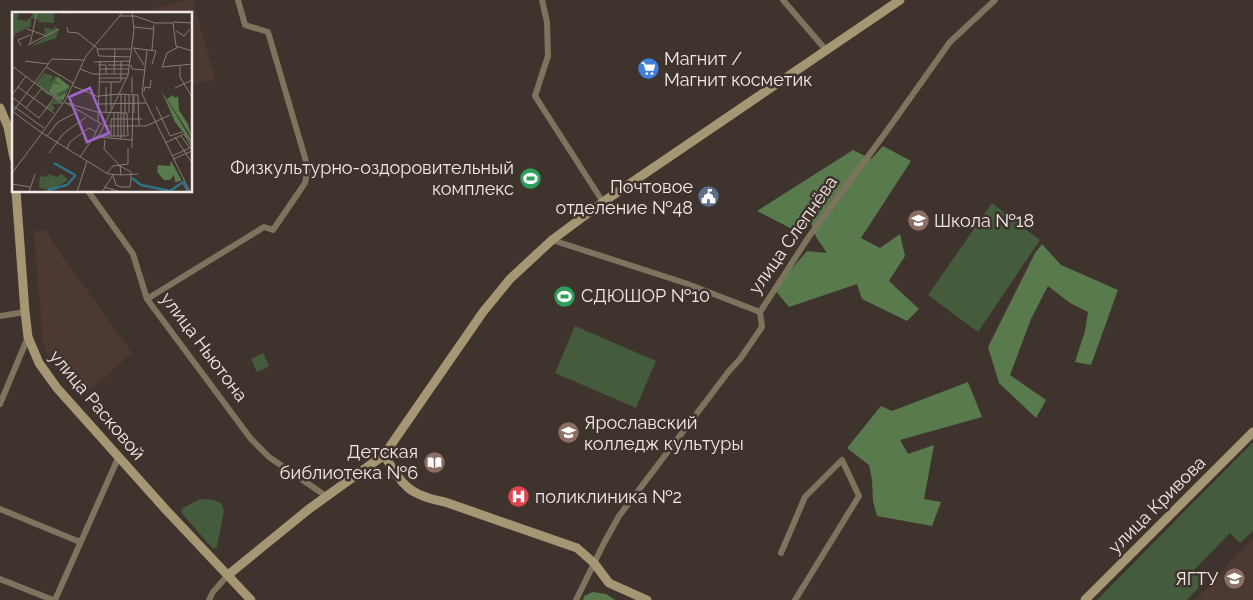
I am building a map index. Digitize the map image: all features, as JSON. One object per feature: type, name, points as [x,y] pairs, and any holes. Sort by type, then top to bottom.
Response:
[{"type":"street","points":[[147,299],[264,227],[273,230],[305,183],[308,168],[268,32],[245,25],[238,0]]},
{"type":"street","points":[[542,0],[547,22],[548,56],[535,96],[603,202]]},
{"type":"street","points":[[783,0],[826,50]]},
{"type":"street","points":[[209,600],[213,592],[228,575],[326,496],[357,476],[384,455],[484,312],[510,279],[552,240],[603,202],[900,0]]},
{"type":"street","name":"улица Слепнёва","points":[[576,600],[619,516],[740,359],[762,327],[760,312],[808,238],[950,42],[996,0]]},
{"type":"street","points":[[0,108],[8,127],[12,148]]},
{"type":"street","name":"улица Расковой","points":[[16,192],[24,312],[28,337],[39,363],[57,388],[167,511],[251,600]]},
{"type":"street","name":"улица Ньютона","points":[[89,192],[133,254],[147,299],[251,439],[269,457],[326,496]]},
{"type":"street","points":[[552,240],[685,283],[760,312]]},
{"type":"street","points":[[0,316],[24,312]]},
{"type":"street","points":[[0,404],[28,337]]},
{"type":"street","name":"улица Кривова","points":[[1085,600],[1253,432]]},
{"type":"street","points":[[384,455],[406,488],[424,498],[445,502],[577,548],[594,563],[609,583],[647,600]]},
{"type":"street","points":[[0,579],[54,600],[119,456]]},
{"type":"street","points":[[781,553],[805,497],[842,460],[859,496],[795,600]]},
{"type":"street","points":[[0,509],[80,542]]},
{"type":"shaded area","points":[[184,0],[193,0],[215,79],[192,86],[192,12],[142,12]]},
{"type":"shaded area","points":[[46,230],[132,353],[81,398],[51,362],[43,344],[34,231]]},
{"type":"shaded area","name":"ЯГТУ","points":[[1253,539],[1253,600],[1196,600],[1234,558]]},
{"type":"green space","points":[[883,146],[911,161],[861,238],[880,248],[900,234],[905,256],[889,281],[919,309],[907,321],[862,299],[857,284],[789,307],[774,289],[807,251],[827,253],[816,237],[809,218],[792,229],[757,211],[853,150],[871,159]]},
{"type":"green space","points":[[992,203],[1040,240],[978,332],[928,295]]},
{"type":"green space","points":[[1042,244],[1061,265],[1118,290],[1091,365],[1075,362],[1085,331],[1088,312],[1070,303],[1048,286],[1031,319],[1010,375],[1046,400],[1036,418],[999,383],[988,347],[1035,253]]},
{"type":"green space","points":[[575,326],[656,361],[636,408],[555,373]]},
{"type":"green space","points":[[263,353],[269,366],[257,372],[251,359]]},
{"type":"green space","points":[[968,382],[982,417],[900,440],[908,454],[934,445],[924,499],[941,502],[932,526],[877,516],[873,501],[869,465],[847,448],[881,406],[892,411]]},
{"type":"green space","points":[[1253,442],[1253,531],[1240,543],[1230,533],[1195,569],[1206,580],[1187,600],[1097,600]]},
{"type":"green space","points":[[200,499],[214,500],[221,503],[224,510],[217,547],[213,549],[181,512],[183,508]]},
{"type":"green space","points":[[593,592],[606,594],[615,600],[583,600],[584,596]]},
{"type":"place","name":"Магнит / Магнит косметик","points":[[648,69]]},
{"type":"place","name":"Физкультурно-оздоровительный комплекс","points":[[530,178]]},
{"type":"place","name":"Почтовое отделение №48","points":[[709,197]]},
{"type":"place","name":"Школа №18","points":[[918,221]]},
{"type":"place","name":"СДЮШОР №10","points":[[565,296]]},
{"type":"place","name":"Ярославский колледж культуры","points":[[568,433]]},
{"type":"place","name":"Детская библиотека №6","points":[[434,462]]},
{"type":"place","name":"поликлиника №2","points":[[519,497]]},
{"type":"place","name":"ЯГТУ","points":[[1234,579]]}]
